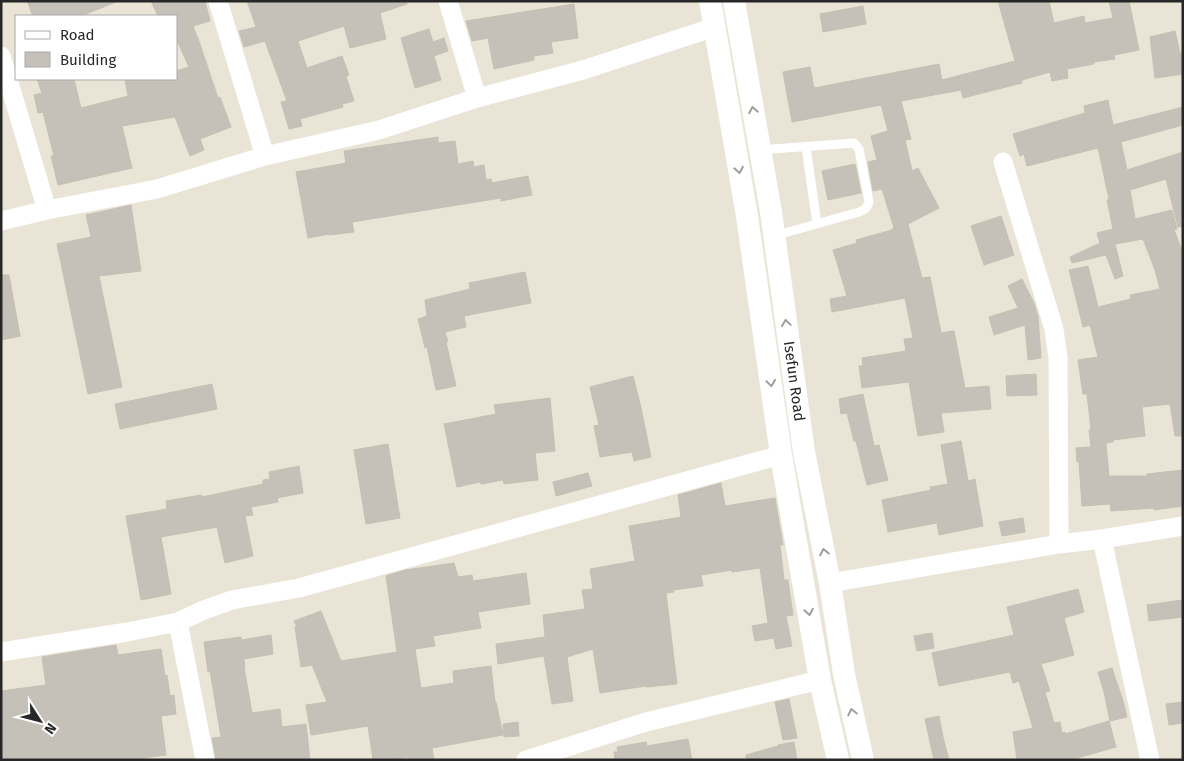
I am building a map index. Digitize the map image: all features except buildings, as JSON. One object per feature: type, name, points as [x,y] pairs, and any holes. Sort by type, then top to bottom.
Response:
[{"type":"street","points":[[218,1],[265,156]]},
{"type":"street","points":[[448,1],[477,98]]},
{"type":"street","name":"Isefun Road","points":[[710,1],[747,216],[781,455],[820,680],[838,760]]},
{"type":"street","name":"Isefun Road","points":[[734,1],[774,236],[804,452],[830,583],[844,674],[863,760]]},
{"type":"street","points":[[1,221],[47,210],[157,189],[265,156],[379,130],[477,98],[583,70],[715,27]]},
{"type":"street","points":[[1,56],[5,83],[47,210]]},
{"type":"street","points":[[1002,162],[1054,329],[1058,358],[1059,544]]},
{"type":"street","points":[[1,652],[178,622],[232,600],[299,588],[781,455]]},
{"type":"street","points":[[830,583],[1059,544],[1183,526]]},
{"type":"street","points":[[1102,539],[1150,760]]},
{"type":"street","points":[[178,622],[205,760]]},
{"type":"street","points":[[526,760],[646,722],[820,680]]},
{"type":"lane","points":[[760,150],[854,143],[859,149],[869,202],[864,210],[774,236]]},
{"type":"lane","points":[[806,147],[817,224]]}]
